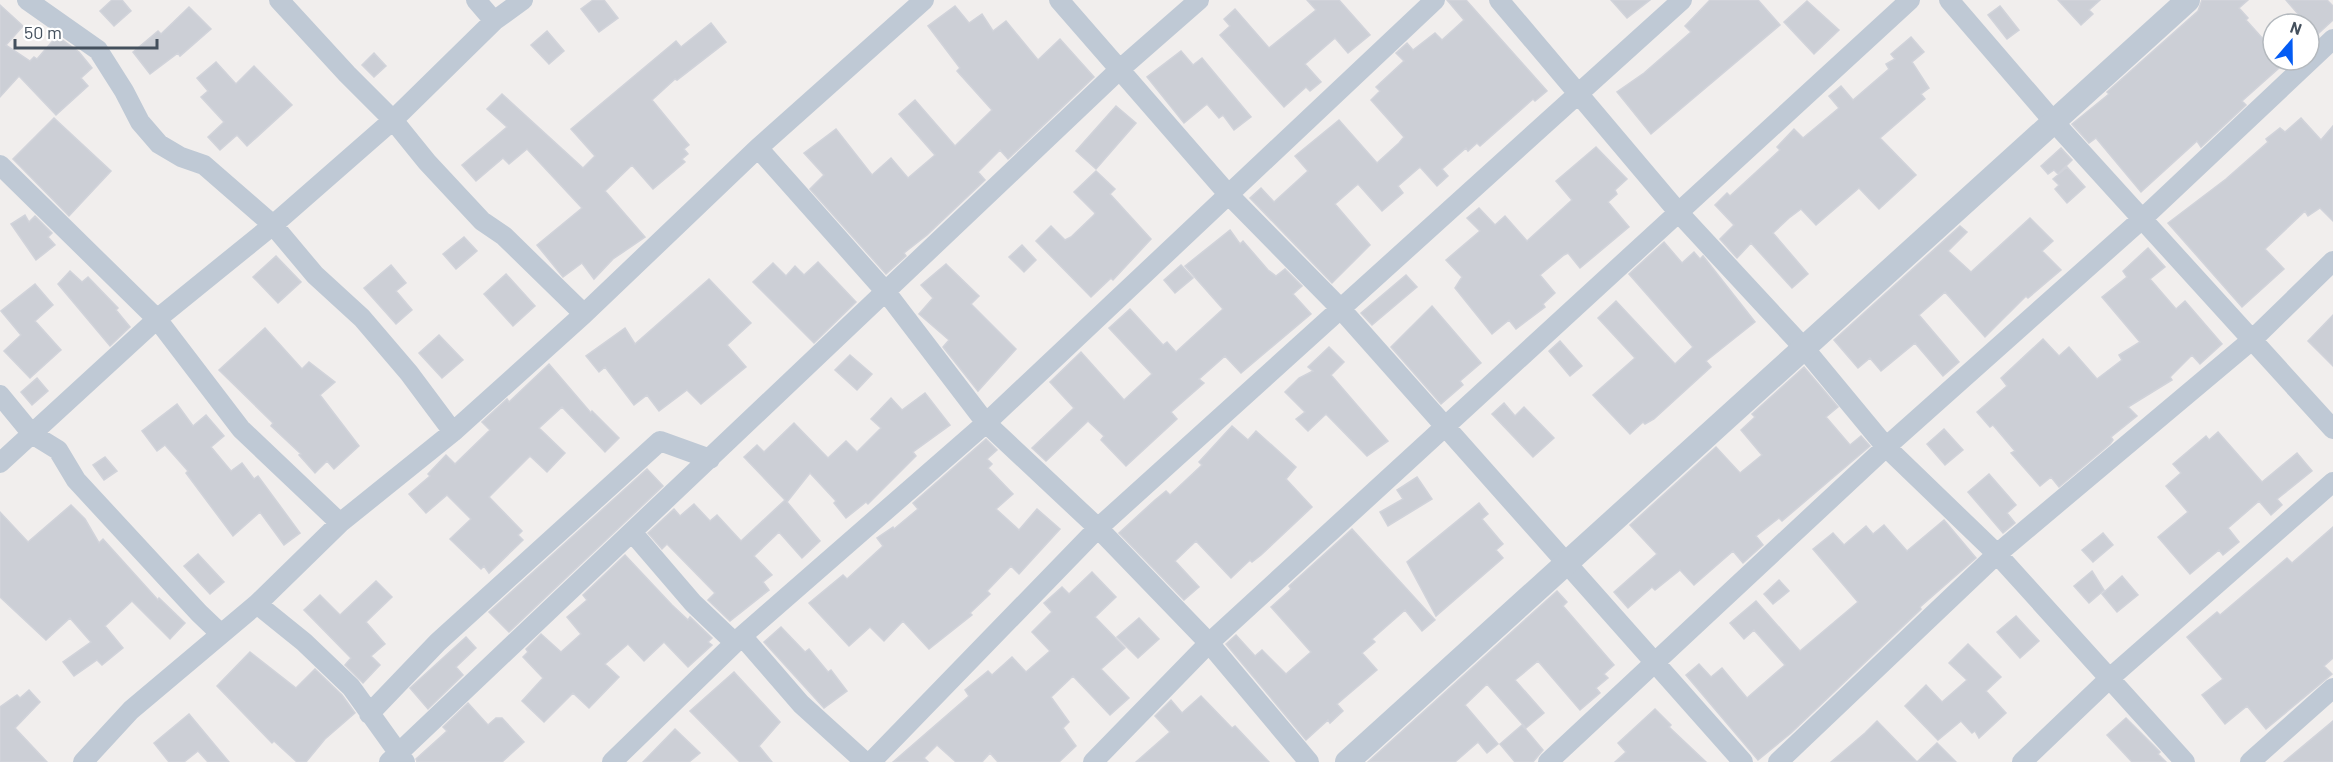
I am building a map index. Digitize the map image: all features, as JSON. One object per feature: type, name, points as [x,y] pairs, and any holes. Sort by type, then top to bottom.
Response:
[{"type":"street","points":[[27,0],[98,50],[140,122],[159,144],[181,157],[204,165],[273,225],[315,275],[362,318],[409,373],[453,432]]},
{"type":"street","points":[[279,0],[393,120],[427,162],[482,221],[504,236],[584,314]]},
{"type":"street","points":[[476,0],[494,21]]},
{"type":"street","points":[[0,463],[157,319],[273,225],[393,120],[494,21],[523,0]]},
{"type":"street","points":[[84,762],[131,710],[257,603],[340,523],[453,432],[584,314],[758,148],[924,0]]},
{"type":"street","points":[[1059,0],[1228,194],[1340,308],[1655,660],[1743,762]]},
{"type":"street","points":[[257,603],[304,642],[351,687],[397,759],[632,532],[1119,70],[1199,0]]},
{"type":"street","points":[[612,762],[739,639],[986,423],[1435,0]]},
{"type":"street","points":[[1499,0],[1679,213],[1804,348],[1886,447],[1996,554],[2111,677],[2186,762]]},
{"type":"street","points":[[871,762],[1098,528],[1682,0]]},
{"type":"street","points":[[1093,762],[1209,643],[1910,0]]},
{"type":"street","points":[[1949,0],[2054,122],[2333,429]]},
{"type":"street","points":[[1347,762],[2188,0]]},
{"type":"street","points":[[1548,762],[1886,447],[2142,219],[2333,39]]},
{"type":"street","points":[[758,148],[886,292],[986,423],[1098,528],[1209,643],[1310,762]]},
{"type":"street","points":[[0,165],[157,319],[241,429],[340,523]]},
{"type":"street","points":[[1778,762],[1996,554],[2253,339],[2333,261]]},
{"type":"street","points":[[0,395],[32,434],[58,450],[76,480],[221,634]]},
{"type":"street","points":[[369,714],[438,642],[660,441],[710,459]]},
{"type":"street","points":[[2022,762],[2111,677],[2333,482]]},
{"type":"street","points":[[632,532],[693,603],[739,639],[801,704],[865,762]]},
{"type":"street","points":[[2250,762],[2333,688]]},
{"type":"building","points":[[112,0],[122,0],[131,11],[114,26],[100,11]]},
{"type":"building","points":[[593,0],[604,0],[618,18],[599,32],[581,9]]},
{"type":"building","points":[[1307,0],[1339,0],[1370,35],[1348,53],[1335,38],[1305,64],[1321,82],[1310,91],[1306,87],[1284,107],[1220,35],[1230,26],[1224,19],[1235,9],[1269,48],[1316,10]]},
{"type":"building","points":[[1447,0],[1466,0],[1547,91],[1535,101],[1533,99],[1480,146],[1477,143],[1468,151],[1466,148],[1442,169],[1448,176],[1437,186],[1420,167],[1398,186],[1403,193],[1382,211],[1358,184],[1335,204],[1370,245],[1332,283],[1250,198],[1261,188],[1274,202],[1308,171],[1295,156],[1339,120],[1377,163],[1399,143],[1404,137],[1371,100],[1380,91],[1376,87],[1404,61],[1396,53],[1407,43],[1413,50],[1435,33],[1442,40],[1464,20]]},
{"type":"building","points":[[1611,0],[1650,0],[1627,18]]},
{"type":"building","points":[[1710,0],[1758,0],[1780,25],[1651,134],[1617,92],[1644,73],[1691,32],[1685,26]]},
{"type":"building","points":[[2058,0],[2100,0],[2089,10],[2093,14],[2081,25]]},
{"type":"building","points":[[2202,0],[2248,0],[2239,8],[2261,37],[2261,72],[2275,72],[2242,101],[2246,105],[2201,147],[2197,141],[2141,192],[2096,138],[2089,143],[2072,124],[2109,94],[2107,92],[2198,11]]},
{"type":"building","points":[[2286,0],[2327,0],[2333,6],[2333,20],[2321,31],[2321,12],[2296,12]]},
{"type":"building","points":[[1807,1],[1839,30],[1814,54],[1784,22]]},
{"type":"building","points":[[0,5],[23,26],[6,45],[30,61],[34,57],[37,59],[57,36],[79,52],[92,68],[81,78],[88,86],[56,115],[19,76],[0,97]]},
{"type":"building","points":[[955,6],[969,23],[982,14],[993,31],[1006,21],[1038,60],[1060,39],[1094,77],[1008,159],[1000,150],[978,172],[985,180],[927,235],[904,253],[906,256],[886,274],[810,189],[824,175],[804,153],[836,129],[872,175],[891,158],[908,178],[935,155],[899,114],[915,100],[955,146],[992,110],[957,71],[960,68],[928,26]]},
{"type":"building","points":[[2000,6],[2019,30],[2007,39],[1988,15]]},
{"type":"building","points":[[189,7],[211,29],[180,56],[178,53],[150,74],[133,52],[158,31],[161,34]]},
{"type":"building","points":[[711,23],[726,42],[677,80],[675,79],[652,100],[689,145],[684,149],[688,154],[682,159],[685,162],[653,189],[632,165],[605,191],[645,237],[613,259],[594,279],[582,263],[563,277],[537,245],[582,208],[527,149],[509,164],[503,158],[476,181],[462,165],[507,127],[487,109],[502,94],[583,168],[595,156],[571,129],[676,41],[681,47]]},
{"type":"building","points":[[547,31],[564,51],[549,64],[531,45]]},
{"type":"building","points":[[1911,37],[1924,52],[1912,62],[1929,88],[1921,94],[1925,99],[1880,138],[1916,175],[1879,209],[1859,188],[1816,225],[1801,209],[1789,218],[1773,233],[1808,274],[1792,288],[1751,243],[1737,258],[1720,239],[1734,225],[1715,205],[1727,193],[1730,196],[1780,150],[1777,147],[1794,129],[1803,138],[1839,108],[1829,96],[1841,86],[1853,100],[1889,69],[1886,64],[1895,59],[1891,54]]},
{"type":"building","points":[[1181,51],[1193,65],[1202,58],[1251,117],[1234,130],[1223,115],[1219,118],[1207,104],[1184,123],[1147,77]]},
{"type":"building","points":[[374,53],[386,66],[374,77],[362,65]]},
{"type":"building","points":[[216,62],[236,84],[254,66],[292,105],[247,146],[237,135],[220,150],[208,137],[224,122],[201,97],[208,91],[197,78]]},
{"type":"building","points":[[1116,106],[1136,123],[1096,169],[1076,151]]},
{"type":"building","points":[[54,118],[111,171],[69,216],[13,159]]},
{"type":"building","points":[[2301,118],[2321,140],[2333,126],[2333,221],[2320,208],[2308,216],[2305,211],[2265,249],[2284,269],[2242,307],[2168,223],[2226,179],[2268,142],[2266,139],[2280,128],[2285,132]]},
{"type":"building","points":[[1596,147],[1627,179],[1615,190],[1617,194],[1608,202],[1629,227],[1580,268],[1568,253],[1564,255],[1540,275],[1555,293],[1543,304],[1545,307],[1516,329],[1509,320],[1492,334],[1455,288],[1462,277],[1446,260],[1480,231],[1467,218],[1479,208],[1495,225],[1505,216],[1527,241],[1572,200],[1556,181]]},
{"type":"building","points":[[2061,148],[2072,160],[2058,174],[2054,170],[2048,174],[2041,166]]},
{"type":"building","points":[[2067,167],[2085,187],[2067,203],[2055,189],[2059,185],[2053,179]]},
{"type":"building","points":[[1096,171],[1115,189],[1110,194],[1151,239],[1113,280],[1111,278],[1091,297],[1036,241],[1051,226],[1065,240],[1094,215],[1095,213],[1074,192]]},
{"type":"building","points":[[25,215],[29,222],[35,216],[52,233],[48,237],[55,245],[36,260],[11,224]]},
{"type":"building","points":[[2030,218],[2053,241],[2042,251],[2061,270],[2028,298],[2026,296],[1985,337],[1945,292],[1919,315],[1959,362],[1943,376],[1915,343],[1881,371],[1870,358],[1858,368],[1834,340],[1960,226],[1967,232],[1948,251],[1971,272]]},
{"type":"building","points":[[1230,230],[1240,244],[1243,241],[1268,270],[1276,276],[1285,269],[1302,286],[1293,294],[1311,314],[1241,373],[1225,356],[1199,379],[1204,383],[1171,412],[1177,419],[1126,466],[1101,440],[1104,436],[1088,421],[1046,461],[1032,448],[1074,408],[1050,382],[1081,352],[1124,400],[1152,374],[1109,328],[1130,309],[1163,345],[1167,342],[1176,352],[1223,309],[1185,266]]},
{"type":"building","points":[[464,237],[477,251],[456,269],[443,254]]},
{"type":"building","points":[[1664,242],[1682,263],[1694,252],[1700,259],[1703,256],[1755,322],[1706,361],[1711,367],[1654,419],[1645,424],[1643,422],[1630,434],[1593,395],[1635,358],[1598,318],[1616,301],[1675,364],[1693,347],[1629,274]]},
{"type":"building","points":[[1022,245],[1036,260],[1024,272],[1009,257]]},
{"type":"building","points":[[2148,248],[2165,267],[2150,279],[2176,309],[2185,301],[2222,344],[2200,364],[2192,355],[2170,377],[2172,380],[2128,407],[2137,416],[2111,437],[2113,440],[2110,444],[2059,487],[2051,477],[2040,486],[2011,453],[2015,451],[1993,425],[1990,427],[1977,412],[2007,386],[2001,378],[2043,339],[2059,356],[2069,347],[2097,379],[2122,360],[2119,355],[2140,342],[2102,297],[2127,277],[2123,271]]},
{"type":"building","points":[[276,256],[301,282],[278,303],[253,277]]},
{"type":"building","points":[[818,262],[856,302],[814,343],[753,282],[773,263],[786,276],[795,266],[804,275]]},
{"type":"building","points":[[946,264],[979,296],[971,304],[1016,349],[978,391],[943,347],[949,340],[919,314],[933,298],[921,285]]},
{"type":"building","points":[[391,265],[406,283],[396,291],[412,310],[396,324],[364,288]]},
{"type":"building","points":[[1181,265],[1193,278],[1175,293],[1164,280]]},
{"type":"building","points":[[70,271],[82,282],[88,277],[118,308],[116,310],[130,327],[110,346],[58,284]]},
{"type":"building","points":[[506,274],[535,306],[513,326],[484,294]]},
{"type":"building","points":[[1406,275],[1417,287],[1372,325],[1361,313]]},
{"type":"building","points":[[709,279],[751,323],[727,345],[746,367],[701,404],[687,390],[659,411],[647,395],[634,405],[605,367],[599,372],[586,356],[625,328],[635,344]]},
{"type":"building","points":[[35,284],[53,305],[35,321],[61,350],[30,378],[4,351],[21,335],[1,311]]},
{"type":"building","points":[[1432,306],[1481,363],[1460,381],[1463,385],[1441,404],[1391,347]]},
{"type":"building","points":[[2333,315],[2333,366],[2308,341]]},
{"type":"building","points":[[265,328],[302,369],[309,362],[335,382],[320,395],[359,446],[334,469],[327,461],[315,473],[299,455],[301,454],[271,426],[273,423],[219,370]]},
{"type":"building","points":[[439,335],[463,360],[442,378],[419,353]]},
{"type":"building","points":[[1560,341],[1582,366],[1570,376],[1549,351]]},
{"type":"building","points":[[1329,347],[1344,362],[1331,375],[1388,441],[1367,456],[1326,414],[1308,431],[1296,419],[1305,412],[1285,392],[1299,378],[1313,371],[1308,367]]},
{"type":"building","points":[[850,355],[872,374],[857,390],[835,370]]},
{"type":"building","points":[[549,364],[591,413],[592,411],[619,438],[605,452],[562,407],[539,428],[565,453],[547,472],[530,456],[489,497],[522,531],[518,535],[523,540],[489,573],[484,566],[481,569],[450,539],[471,519],[447,495],[426,513],[409,494],[430,476],[428,474],[446,455],[455,464],[490,430],[482,422],[507,399],[509,402]]},
{"type":"building","points":[[1804,367],[1838,407],[1826,417],[1850,445],[1861,436],[1870,446],[1782,521],[1779,518],[1756,536],[1763,545],[1743,563],[1733,551],[1694,585],[1680,570],[1655,590],[1652,587],[1628,608],[1614,592],[1657,554],[1630,525],[1716,447],[1740,473],[1762,455],[1741,430],[1755,417],[1752,414]]},
{"type":"building","points":[[37,378],[48,391],[32,405],[21,392]]},
{"type":"building","points":[[925,393],[950,425],[913,452],[916,456],[868,504],[866,502],[846,518],[834,503],[836,501],[810,473],[787,502],[820,541],[802,558],[779,532],[754,556],[772,575],[763,582],[769,590],[730,621],[708,600],[715,593],[667,544],[662,549],[648,533],[674,509],[680,516],[694,504],[710,521],[717,515],[741,541],[785,500],[744,457],[757,445],[764,452],[794,423],[828,458],[846,441],[857,452],[881,428],[871,419],[891,398],[902,410]]},
{"type":"building","points":[[1504,403],[1515,416],[1524,407],[1554,438],[1533,457],[1492,414]]},
{"type":"building","points":[[177,404],[193,426],[206,415],[224,436],[211,447],[231,471],[242,463],[254,479],[258,476],[300,533],[284,545],[260,512],[233,536],[186,473],[188,471],[165,445],[157,451],[142,431]]},
{"type":"building","points":[[1232,426],[1248,440],[1256,431],[1296,467],[1286,479],[1312,507],[1261,555],[1252,562],[1250,560],[1231,578],[1196,541],[1175,561],[1199,587],[1184,600],[1119,533],[1166,491],[1170,495],[1202,465],[1199,462]]},
{"type":"building","points":[[1944,429],[1963,450],[1945,465],[1927,444]]},
{"type":"building","points":[[2218,432],[2262,482],[2297,453],[2312,471],[2277,499],[2282,505],[2271,515],[2259,501],[2228,528],[2239,542],[2223,555],[2219,550],[2190,574],[2158,537],[2188,512],[2166,486],[2181,473],[2173,464],[2206,436],[2209,440]]},
{"type":"building","points":[[986,439],[997,450],[987,459],[992,464],[988,468],[1013,494],[996,509],[1019,530],[1037,509],[1060,529],[1019,574],[1011,566],[987,591],[990,594],[970,613],[972,615],[929,649],[903,621],[884,641],[870,627],[849,646],[809,603],[843,575],[847,579],[883,546],[877,538],[893,527],[894,529],[918,509],[913,503]]},
{"type":"building","points":[[105,457],[117,471],[104,480],[93,465]]},
{"type":"building","points":[[647,469],[663,486],[509,632],[489,612]]},
{"type":"building","points":[[1989,474],[2016,505],[2007,513],[2015,523],[2003,533],[1968,492]]},
{"type":"building","points":[[1417,477],[1432,499],[1388,526],[1380,512],[1403,499],[1397,490]]},
{"type":"building","points":[[1479,503],[1488,514],[1482,519],[1503,544],[1496,550],[1503,558],[1436,616],[1407,562]]},
{"type":"building","points":[[71,505],[85,519],[99,543],[103,539],[158,600],[159,598],[185,623],[170,639],[132,601],[105,626],[123,648],[102,665],[97,660],[74,676],[63,662],[91,642],[70,618],[46,640],[0,597],[0,512],[28,542]]},
{"type":"building","points":[[1944,520],[1976,558],[1920,607],[1921,609],[1791,733],[1758,760],[1686,675],[1699,664],[1711,677],[1722,668],[1747,698],[1785,665],[1754,630],[1744,639],[1730,623],[1756,601],[1800,651],[1858,602],[1813,549],[1833,533],[1844,545],[1866,526],[1873,534],[1884,525],[1907,551]]},
{"type":"building","points":[[2333,527],[2333,658],[2324,666],[2332,674],[2266,729],[2247,706],[2225,724],[2202,695],[2223,679],[2187,637],[2217,612],[2220,615],[2287,558],[2292,563]]},
{"type":"building","points":[[1352,529],[1435,620],[1422,631],[1405,610],[1372,639],[1375,642],[1362,653],[1377,670],[1337,704],[1343,711],[1330,723],[1328,720],[1306,740],[1226,644],[1236,635],[1255,656],[1262,650],[1286,674],[1311,652],[1271,607],[1291,589],[1289,586]]},
{"type":"building","points":[[2103,533],[2113,545],[2093,562],[2082,550]]},
{"type":"building","points":[[198,554],[224,582],[210,594],[184,566]]},
{"type":"building","points":[[625,555],[672,605],[688,620],[690,617],[712,638],[708,642],[712,645],[688,667],[664,642],[644,661],[628,644],[605,664],[619,677],[589,708],[573,693],[544,722],[522,701],[543,678],[523,657],[528,652],[526,649],[541,634],[561,652],[581,634],[567,617],[587,600],[583,595]]},
{"type":"building","points":[[2092,571],[2104,590],[2089,603],[2074,586]]},
{"type":"building","points":[[1092,572],[1116,597],[1095,617],[1125,648],[1101,669],[1129,698],[1110,715],[1073,676],[1051,697],[1069,722],[1063,728],[1076,746],[1059,762],[998,762],[990,753],[982,762],[956,762],[937,745],[924,758],[928,762],[893,762],[969,696],[965,690],[988,671],[992,675],[1012,657],[1026,672],[1050,651],[1032,632],[1052,612],[1044,603],[1062,587],[1069,594]]},
{"type":"building","points":[[2122,576],[2138,595],[2117,612],[2102,594]]},
{"type":"building","points":[[1779,580],[1789,591],[1773,604],[1764,594]]},
{"type":"building","points":[[376,581],[392,597],[366,622],[385,644],[371,656],[380,665],[363,683],[345,665],[351,658],[304,610],[320,595],[340,615]]},
{"type":"building","points":[[1557,591],[1567,602],[1563,606],[1614,665],[1604,674],[1608,678],[1596,688],[1600,693],[1580,710],[1538,661],[1515,680],[1544,713],[1526,728],[1487,684],[1465,705],[1498,744],[1487,753],[1478,742],[1455,762],[1368,762]]},
{"type":"building","points":[[2016,616],[2039,641],[2020,658],[1997,632]]},
{"type":"building","points":[[1139,618],[1159,639],[1138,658],[1117,637]]},
{"type":"building","points":[[781,627],[805,652],[809,649],[828,672],[831,670],[847,691],[824,708],[764,642]]},
{"type":"building","points":[[466,637],[476,648],[456,667],[463,675],[428,709],[410,688]]},
{"type":"building","points":[[1968,644],[2001,677],[1986,691],[2006,713],[1979,738],[1975,731],[1972,733],[1961,721],[1938,740],[1905,706],[1926,685],[1942,702],[1967,680],[1949,663]]},
{"type":"building","points":[[250,652],[296,688],[315,669],[342,695],[355,713],[325,739],[306,762],[297,762],[274,741],[272,743],[217,686]]},
{"type":"building","points":[[734,672],[780,722],[759,746],[772,762],[740,762],[690,711]]},
{"type":"building","points":[[29,690],[40,702],[15,728],[47,762],[0,762],[0,707],[17,695],[20,698]]},
{"type":"building","points":[[1201,696],[1232,728],[1235,726],[1269,762],[1136,762],[1170,732],[1155,716],[1171,700],[1182,713]]},
{"type":"building","points":[[468,703],[488,725],[496,718],[502,718],[524,742],[502,762],[417,762],[416,759],[447,731],[443,727]]},
{"type":"building","points":[[1655,709],[1671,725],[1669,727],[1706,762],[1615,762],[1626,752],[1618,743]]},
{"type":"building","points":[[189,714],[229,762],[208,762],[198,751],[184,762],[169,762],[154,743]]},
{"type":"building","points":[[2126,718],[2160,752],[2158,754],[2166,762],[2132,762],[2107,735]]},
{"type":"building","points":[[1877,721],[1917,762],[1831,762],[1865,733]]},
{"type":"building","points":[[2333,721],[2333,762],[2284,762]]},
{"type":"building","points":[[1522,725],[1543,750],[1533,762],[1515,762],[1500,744]]},
{"type":"building","points":[[675,729],[700,753],[689,762],[643,762]]},
{"type":"building","points":[[1937,743],[1956,762],[1917,762]]}]
